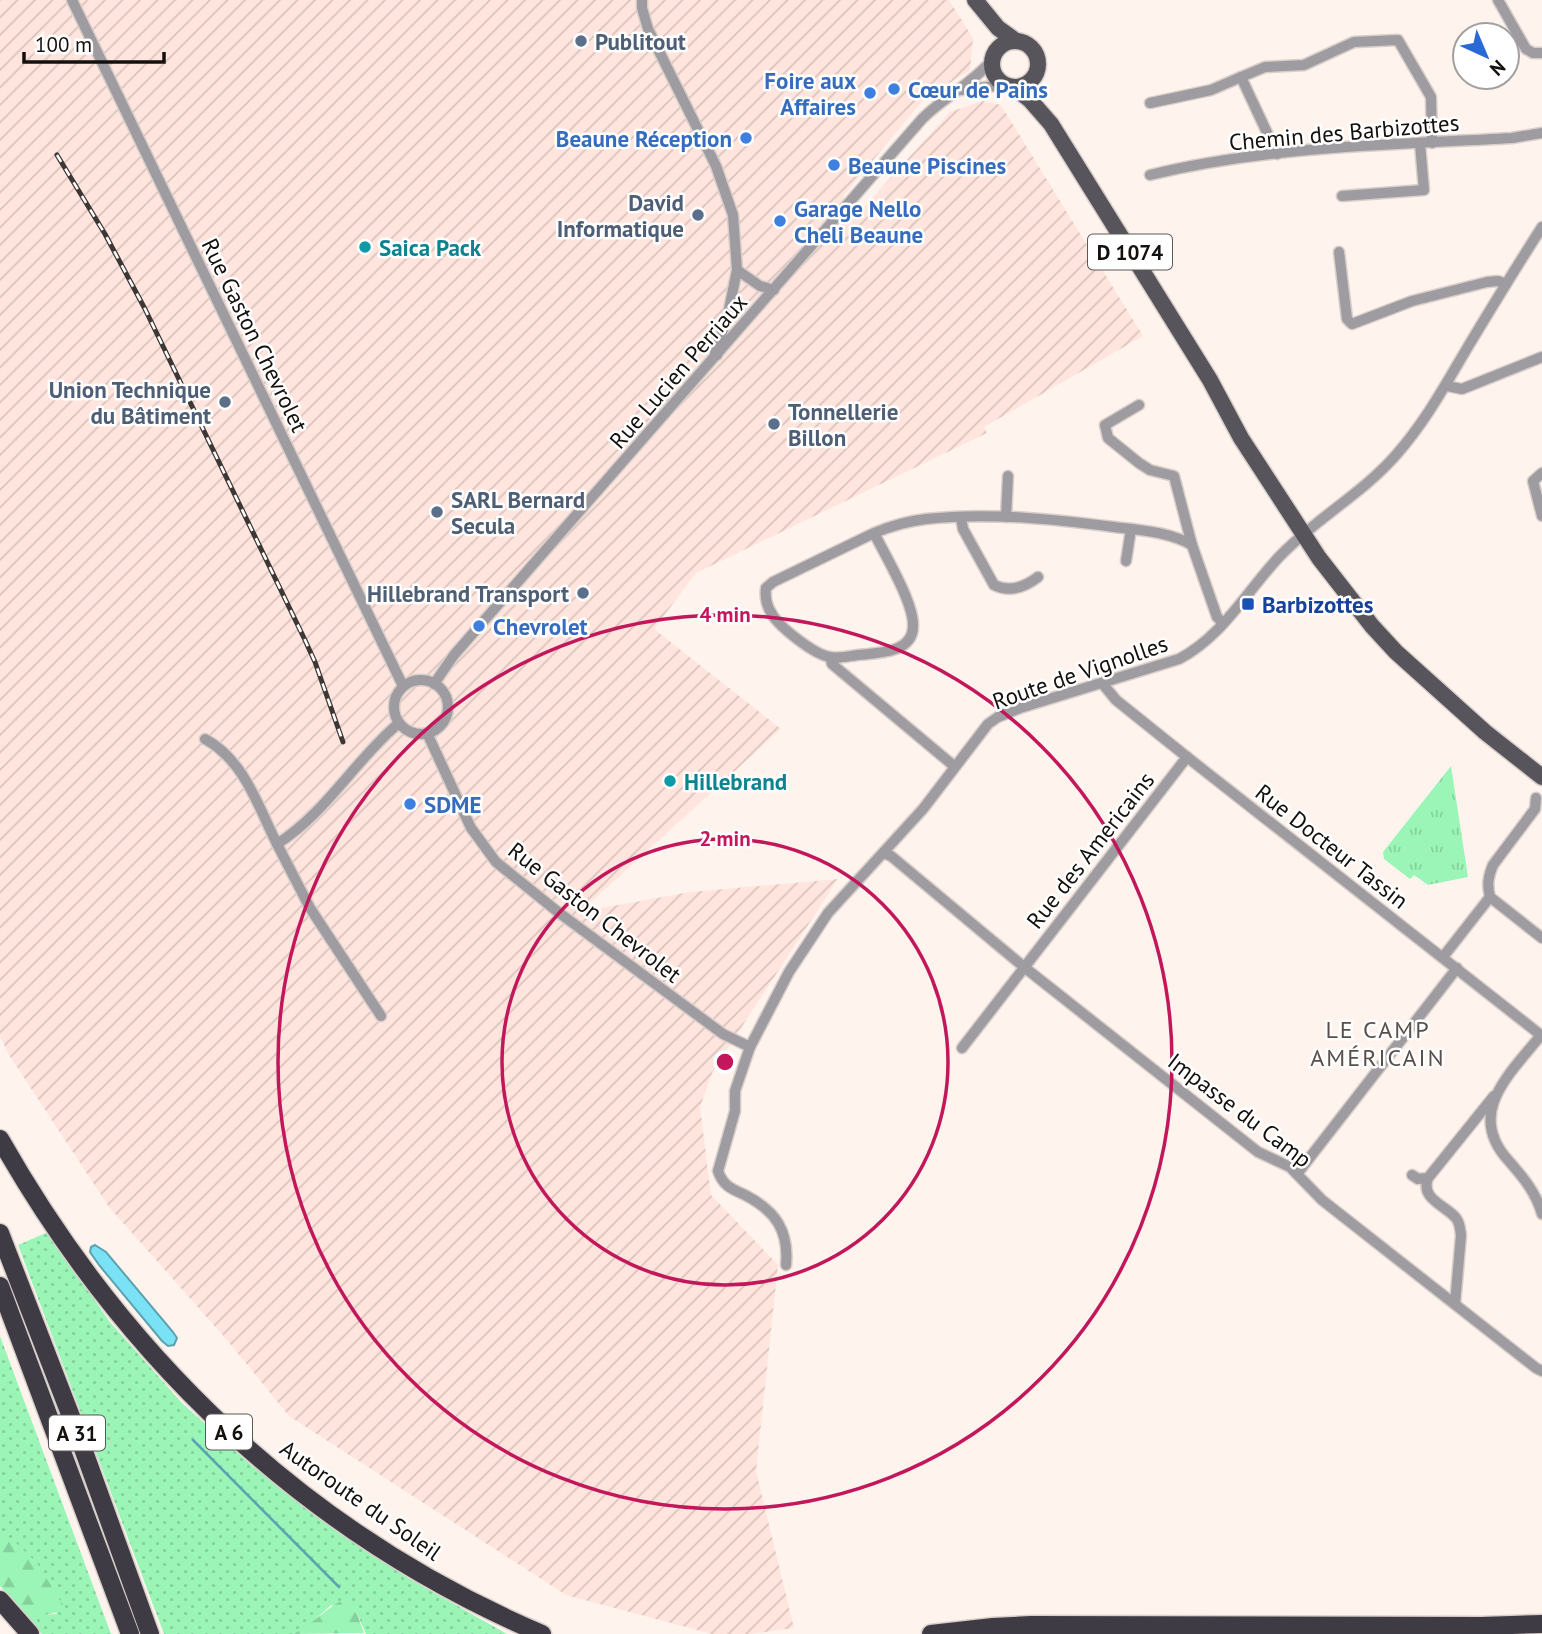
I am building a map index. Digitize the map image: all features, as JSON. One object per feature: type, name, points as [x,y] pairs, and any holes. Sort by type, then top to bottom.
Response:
[{"type":"highway","name":"Autoroute du Soleil","points":[[0,1139],[47,1217],[110,1304],[168,1372],[232,1435],[307,1497],[388,1553],[466,1598],[542,1634]]},
{"type":"highway","name":"A 31","points":[[0,1233],[77,1432],[150,1634]]},
{"type":"highway","name":"A 31","points":[[0,1286],[130,1634]]},
{"type":"highway","points":[[0,1600],[30,1634]]},
{"type":"highway","points":[[931,1634],[985,1627],[1040,1625],[1542,1625]]},
{"type":"main road","points":[[978,4],[998,28],[1034,51],[1038,62],[1036,74],[1031,81],[1009,86],[993,74],[992,58],[978,4]]},
{"type":"main road","points":[[992,58],[1002,45],[1016,41]]},
{"type":"main road","name":"D 1074","points":[[1036,74],[1051,124]]},
{"type":"main road","name":"D 1074","points":[[1009,86],[1030,100],[1051,124],[1210,380],[1241,438],[1371,626],[1485,732],[1542,777]]},
{"type":"street","name":"Rue Gaston Chevrolet","points":[[72,0],[404,687]]},
{"type":"street","points":[[642,0],[648,29],[728,194],[736,237],[737,270],[727,319],[716,346],[717,355]]},
{"type":"street","points":[[1498,0],[1526,49],[1533,53],[1542,52]]},
{"type":"street","points":[[1150,103],[1211,90],[1265,67],[1304,65],[1354,41],[1398,40],[1431,97],[1432,143]]},
{"type":"street","name":"Rue Lucien Perriaux","points":[[434,684],[460,648],[922,119],[936,105],[978,75],[992,58]]},
{"type":"street","points":[[1241,77],[1278,154]]},
{"type":"street","name":"Rue Lucien Perriaux","points":[[957,91],[1009,86]]},
{"type":"street","name":"Chemin des Barbizottes","points":[[1150,175],[1190,165],[1308,150],[1512,138],[1542,133]]},
{"type":"street","points":[[1342,197],[1424,190],[1420,144]]},
{"type":"street","name":"Route de Vignolles","points":[[786,1265],[786,1236],[782,1228],[767,1210],[748,1196],[728,1187],[720,1179],[718,1171],[735,1111],[735,1091],[751,1044],[789,972],[817,927],[839,899],[923,809],[988,724],[1020,708],[1179,659],[1200,647],[1278,558],[1306,531],[1365,485],[1396,455],[1447,386],[1542,227]]},
{"type":"street","points":[[1339,252],[1347,319],[1352,324],[1412,301],[1487,282],[1498,281],[1506,284]]},
{"type":"street","points":[[737,270],[760,286],[774,290]]},
{"type":"street","points":[[1447,386],[1462,389],[1541,360]]},
{"type":"street","points":[[1139,405],[1105,425],[1105,433],[1150,470],[1174,476],[1192,545],[1217,617],[1223,623]]},
{"type":"street","points":[[1542,473],[1533,481],[1542,516]]},
{"type":"street","points":[[1006,517],[1008,476]]},
{"type":"street","points":[[874,533],[910,608],[913,624],[911,637],[901,646],[885,652],[830,657],[811,648],[772,616],[768,608],[766,589],[773,582],[874,533],[890,527],[925,519],[1006,517],[1131,529],[1172,536],[1192,545]]},
{"type":"street","points":[[961,518],[963,529],[994,585],[1006,590],[1027,585],[1038,577]]},
{"type":"street","points":[[1126,562],[1131,529]]},
{"type":"street","points":[[830,657],[832,664],[954,766]]},
{"type":"street","points":[[418,680],[434,684],[446,697],[446,715],[436,729],[427,733],[412,732],[399,723],[394,708],[395,700],[404,687],[418,680]]},
{"type":"street","name":"Rue Docteur Tassin","points":[[1102,682],[1116,700],[1541,1035]]},
{"type":"street","points":[[277,844],[314,815],[382,736],[399,723]]},
{"type":"street","name":"Rue Gaston Chevrolet","points":[[427,733],[471,828],[496,862],[558,912],[723,1034],[751,1044]]},
{"type":"street","points":[[205,739],[223,750],[241,772],[310,908],[380,1016]]},
{"type":"street","name":"Rue des Americains","points":[[962,1048],[1187,757]]},
{"type":"street","points":[[1536,799],[1536,805],[1527,821],[1493,866],[1488,882],[1490,897],[1542,938]]},
{"type":"street","name":"Impasse du Camp","points":[[883,853],[891,856],[1024,967],[1258,1152],[1290,1167],[1322,1200],[1542,1371]]},
{"type":"street","points":[[1443,957],[1490,897]]},
{"type":"street","points":[[1297,1174],[1457,968]]},
{"type":"street","points":[[1455,1304],[1460,1224],[1428,1194],[1425,1185],[1541,1035]]},
{"type":"street","points":[[1494,1096],[1489,1117],[1495,1144],[1532,1189],[1542,1214]]},
{"type":"street","points":[[1412,1175],[1418,1179],[1428,1178]]},
{"type":"shaded area","points":[[0,0],[949,0],[973,38],[970,70],[924,99],[843,196],[856,216],[950,112],[982,101],[1001,105],[1143,336],[984,427],[987,433],[696,573],[654,629],[781,729],[580,912],[690,892],[838,879],[713,1071],[700,1107],[711,1195],[778,1265],[756,1471],[794,1628],[751,1634],[712,1634],[566,1595],[289,1416],[227,1340],[109,1207],[9,1055],[0,1036]]},
{"type":"green space","points":[[1451,766],[1468,877],[1428,885],[1414,875],[1410,879],[1384,859],[1383,852]]},
{"type":"green space","points":[[48,1232],[109,1321],[182,1403],[251,1465],[325,1522],[408,1578],[507,1634],[366,1634],[356,1611],[331,1605],[306,1628],[293,1634],[164,1634],[18,1245]]},
{"type":"green space","points":[[0,1336],[111,1634],[42,1634],[30,1621],[38,1615],[57,1614],[13,1540],[0,1540]]},
{"type":"green space","points":[[0,1540],[13,1540],[37,1563],[65,1608],[30,1621],[0,1586]]},
{"type":"green space","points":[[344,1599],[356,1611],[364,1633],[293,1634],[331,1607]]},
{"type":"water","points":[[95,1245],[106,1252],[173,1332],[177,1338],[174,1345],[168,1346],[162,1341],[99,1265],[90,1252]]},
{"type":"waterway","points":[[193,1440],[339,1587]]},
{"type":"railway","points":[[57,155],[105,234],[145,309],[315,662],[343,742]]},
{"type":"place","name":"Publitout","points":[[581,41]]},
{"type":"place","name":"Cœur de Pains","points":[[894,89]]},
{"type":"place","name":"Foire aux Affaires","points":[[870,93]]},
{"type":"place","name":"Beaune Réception","points":[[746,138]]},
{"type":"place","name":"Beaune Piscines","points":[[834,165]]},
{"type":"place","name":"David Informatique","points":[[698,215]]},
{"type":"place","name":"Garage Nello Cheli Beaune","points":[[780,221]]},
{"type":"place","name":"Saica Pack","points":[[365,247]]},
{"type":"place","name":"Union Technique du Bâtiment","points":[[225,402]]},
{"type":"place","name":"Tonnellerie Billon","points":[[774,424]]},
{"type":"place","name":"SARL Bernard Secula","points":[[437,512]]},
{"type":"place","name":"Hillebrand Transport","points":[[583,593]]},
{"type":"place","name":"Barbizottes","points":[[1248,604]]},
{"type":"place","name":"Chevrolet","points":[[479,626]]},
{"type":"place","name":"Hillebrand","points":[[670,781]]},
{"type":"place","name":"SDME","points":[[410,804]]},
{"type":"district","name":"LE CAMP AMÉRICAIN","points":[[1378,1043]]}]
